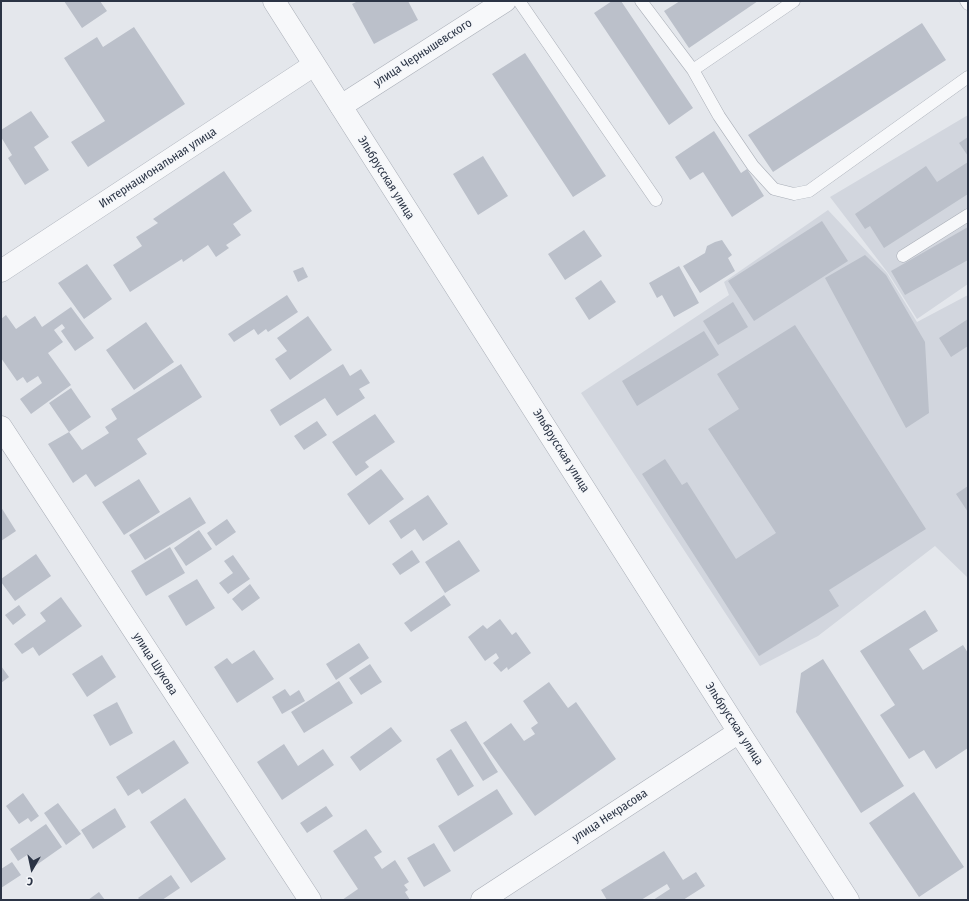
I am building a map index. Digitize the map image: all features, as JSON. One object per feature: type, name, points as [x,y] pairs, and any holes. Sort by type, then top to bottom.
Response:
[{"type":"street","name":"Эльбрусская улица","points":[[274,1],[739,732],[848,900]]},
{"type":"street","name":"улица Чернышевского","points":[[340,106],[504,1]]},
{"type":"street","name":"Интернациональная улица","points":[[1,271],[314,65]]},
{"type":"street","name":"улица Шукова","points":[[1,427],[310,900]]},
{"type":"street","name":"улица Некрасова","points":[[482,900],[739,732]]},
{"type":"lane","points":[[519,1],[656,200]]},
{"type":"lane","points":[[642,1],[693,70],[719,116],[753,166],[774,189],[794,194],[808,191],[968,78]]},
{"type":"lane","points":[[693,70],[794,1]]},
{"type":"lane","points":[[902,256],[968,215]]},
{"type":"shaded area","points":[[968,115],[968,284],[917,319],[888,273],[830,197]]},
{"type":"shaded area","points":[[828,210],[887,273],[917,322],[968,295],[968,578],[935,546],[818,636],[760,666],[581,393],[729,295],[724,282]]},
{"type":"building","points":[[64,1],[100,1],[107,11],[82,28]]},
{"type":"building","points":[[358,1],[408,1],[418,20],[374,44],[352,4]]},
{"type":"building","points":[[612,1],[621,1],[693,108],[669,125],[594,13]]},
{"type":"building","points":[[680,1],[758,1],[689,48],[664,11]]},
{"type":"building","points":[[922,23],[946,60],[773,172],[748,135]]},
{"type":"building","points":[[134,27],[185,104],[88,167],[71,142],[105,121],[64,58],[97,37],[103,47]]},
{"type":"building","points":[[525,53],[606,176],[573,197],[492,74]]},
{"type":"building","points":[[31,111],[49,137],[34,147],[49,170],[25,185],[8,158],[12,155],[1,137],[1,130]]},
{"type":"building","points":[[714,131],[741,173],[747,169],[764,196],[732,217],[703,172],[690,180],[675,157]]},
{"type":"building","points":[[968,137],[968,156],[959,143]]},
{"type":"building","points":[[483,156],[508,196],[478,215],[453,174]]},
{"type":"building","points":[[968,162],[968,194],[884,248],[870,226],[865,229],[855,214],[926,166],[937,182]]},
{"type":"building","points":[[224,171],[252,211],[233,224],[241,235],[226,245],[229,248],[216,257],[208,245],[183,262],[182,259],[130,292],[113,265],[142,246],[136,237],[158,223],[153,219]]},
{"type":"building","points":[[822,221],[848,261],[754,321],[728,281]]},
{"type":"building","points":[[968,227],[968,260],[905,295],[891,271]]},
{"type":"building","points":[[584,230],[602,256],[565,280],[548,254]]},
{"type":"building","points":[[722,240],[732,255],[728,258],[735,271],[700,293],[683,266],[705,253],[707,246]]},
{"type":"building","points":[[865,255],[886,275],[925,342],[929,413],[906,428],[825,278]]},
{"type":"building","points":[[87,264],[112,299],[84,319],[58,283]]},
{"type":"building","points":[[679,266],[699,303],[674,317],[662,295],[657,298],[649,283]]},
{"type":"building","points":[[303,267],[308,277],[298,282],[293,271]]},
{"type":"building","points":[[601,280],[616,302],[589,320],[575,298]]},
{"type":"building","points":[[287,295],[298,312],[268,332],[266,329],[258,335],[254,329],[234,342],[228,334]]},
{"type":"building","points":[[733,302],[748,327],[718,345],[703,321]]},
{"type":"building","points":[[71,307],[94,338],[75,351],[61,331],[65,328],[62,324],[54,330],[63,342],[48,353],[71,385],[31,414],[20,399],[42,383],[38,376],[27,383],[23,377],[17,381],[1,358],[1,319],[6,315],[16,329],[35,316],[42,327]]},
{"type":"building","points":[[308,316],[332,350],[290,380],[275,359],[287,351],[277,338]]},
{"type":"building","points":[[968,319],[968,346],[951,357],[939,338]]},
{"type":"building","points":[[146,322],[174,362],[134,390],[106,350]]},
{"type":"building","points":[[795,325],[926,529],[829,590],[839,606],[759,656],[642,474],[665,459],[682,485],[687,482],[736,559],[776,533],[708,429],[739,409],[717,374]]},
{"type":"building","points":[[704,331],[719,355],[637,406],[622,381]]},
{"type":"building","points":[[181,364],[202,397],[137,439],[147,454],[95,487],[86,474],[73,483],[48,444],[69,432],[82,450],[109,433],[105,427],[117,419],[111,409]]},
{"type":"building","points":[[343,364],[350,376],[361,369],[370,383],[359,389],[365,398],[337,416],[325,398],[280,426],[270,410]]},
{"type":"building","points":[[71,388],[91,417],[69,432],[49,403]]},
{"type":"building","points":[[375,414],[395,442],[365,462],[369,467],[356,476],[332,442]]},
{"type":"building","points":[[317,421],[327,435],[304,450],[294,436]]},
{"type":"building","points":[[381,469],[404,499],[369,525],[347,494]]},
{"type":"building","points":[[139,479],[160,512],[124,535],[102,502]]},
{"type":"building","points":[[968,486],[968,512],[956,494]]},
{"type":"building","points":[[428,495],[448,524],[423,541],[415,529],[401,539],[389,521]]},
{"type":"building","points":[[190,497],[206,523],[145,560],[129,535]]},
{"type":"building","points":[[1,507],[16,531],[1,541]]},
{"type":"building","points":[[227,519],[236,532],[216,546],[207,533]]},
{"type":"building","points":[[199,530],[212,549],[186,566],[174,548]]},
{"type":"building","points":[[459,540],[480,571],[445,593],[425,562]]},
{"type":"building","points":[[170,547],[185,573],[146,596],[131,571]]},
{"type":"building","points":[[412,550],[420,562],[400,575],[392,564]]},
{"type":"building","points":[[36,554],[51,576],[15,601],[1,582],[1,579]]},
{"type":"building","points":[[233,555],[250,579],[228,594],[219,583],[233,573],[224,561]]},
{"type":"building","points":[[197,579],[215,608],[186,626],[168,596]]},
{"type":"building","points":[[250,584],[260,598],[242,611],[232,599]]},
{"type":"building","points":[[444,595],[451,605],[411,632],[404,623]]},
{"type":"building","points":[[61,597],[82,626],[39,656],[33,647],[22,654],[14,644],[46,621],[40,613]]},
{"type":"building","points":[[19,605],[26,615],[13,625],[5,615]]},
{"type":"building","points":[[925,610],[938,631],[909,649],[923,670],[963,645],[968,653],[968,748],[936,769],[924,750],[909,759],[880,715],[895,705],[860,651]]},
{"type":"building","points":[[500,619],[512,635],[516,632],[531,653],[508,670],[507,667],[501,672],[493,663],[499,658],[496,653],[485,661],[468,637],[483,625],[487,629]]},
{"type":"building","points":[[359,643],[369,658],[336,680],[326,664]]},
{"type":"building","points":[[254,650],[274,679],[237,703],[214,667],[227,658],[232,664]]},
{"type":"building","points":[[102,655],[116,677],[87,697],[72,674]]},
{"type":"building","points":[[823,659],[904,786],[861,813],[796,712],[801,673]]},
{"type":"building","points":[[370,664],[382,682],[361,695],[349,678]]},
{"type":"building","points":[[1,666],[9,677],[1,683]]},
{"type":"building","points":[[339,681],[353,703],[304,733],[291,712]]},
{"type":"building","points":[[549,682],[568,708],[576,702],[616,759],[535,816],[483,743],[511,723],[524,741],[535,734],[531,728],[538,723],[523,701]]},
{"type":"building","points":[[285,689],[290,696],[299,690],[305,701],[282,714],[272,697]]},
{"type":"building","points":[[117,702],[133,733],[110,746],[93,715]]},
{"type":"building","points":[[466,721],[498,772],[483,781],[450,730]]},
{"type":"building","points":[[391,727],[402,741],[360,771],[350,757]]},
{"type":"building","points":[[174,740],[189,763],[142,794],[139,789],[128,796],[116,777]]},
{"type":"building","points":[[284,744],[298,766],[323,749],[334,765],[282,800],[257,762]]},
{"type":"building","points":[[451,749],[474,786],[458,796],[436,759]]},
{"type":"building","points":[[497,789],[513,814],[454,852],[438,826]]},
{"type":"building","points":[[914,792],[964,867],[919,897],[869,823]]},
{"type":"building","points":[[23,793],[39,816],[31,822],[28,818],[19,824],[6,806]]},
{"type":"building","points":[[185,798],[226,859],[191,883],[150,822]]},
{"type":"building","points":[[58,803],[81,834],[66,845],[44,813]]},
{"type":"building","points":[[326,806],[333,816],[307,833],[300,823]]},
{"type":"building","points":[[115,808],[126,827],[93,849],[81,830]]},
{"type":"building","points":[[46,824],[62,847],[35,866],[27,855],[18,861],[10,849]]},
{"type":"building","points":[[366,829],[382,852],[374,857],[382,869],[395,860],[409,882],[404,885],[408,890],[405,892],[410,900],[342,900],[358,889],[333,851]]},
{"type":"building","points":[[434,843],[451,871],[424,887],[407,858]]},
{"type":"building","points":[[664,851],[683,880],[696,872],[705,886],[683,900],[653,900],[670,889],[667,884],[641,900],[607,900],[601,890]]},
{"type":"building","points":[[12,862],[21,875],[1,888],[1,869]]},
{"type":"building","points":[[171,875],[180,888],[162,900],[140,900],[138,898]]},
{"type":"building","points":[[99,892],[105,900],[88,900]]}]
